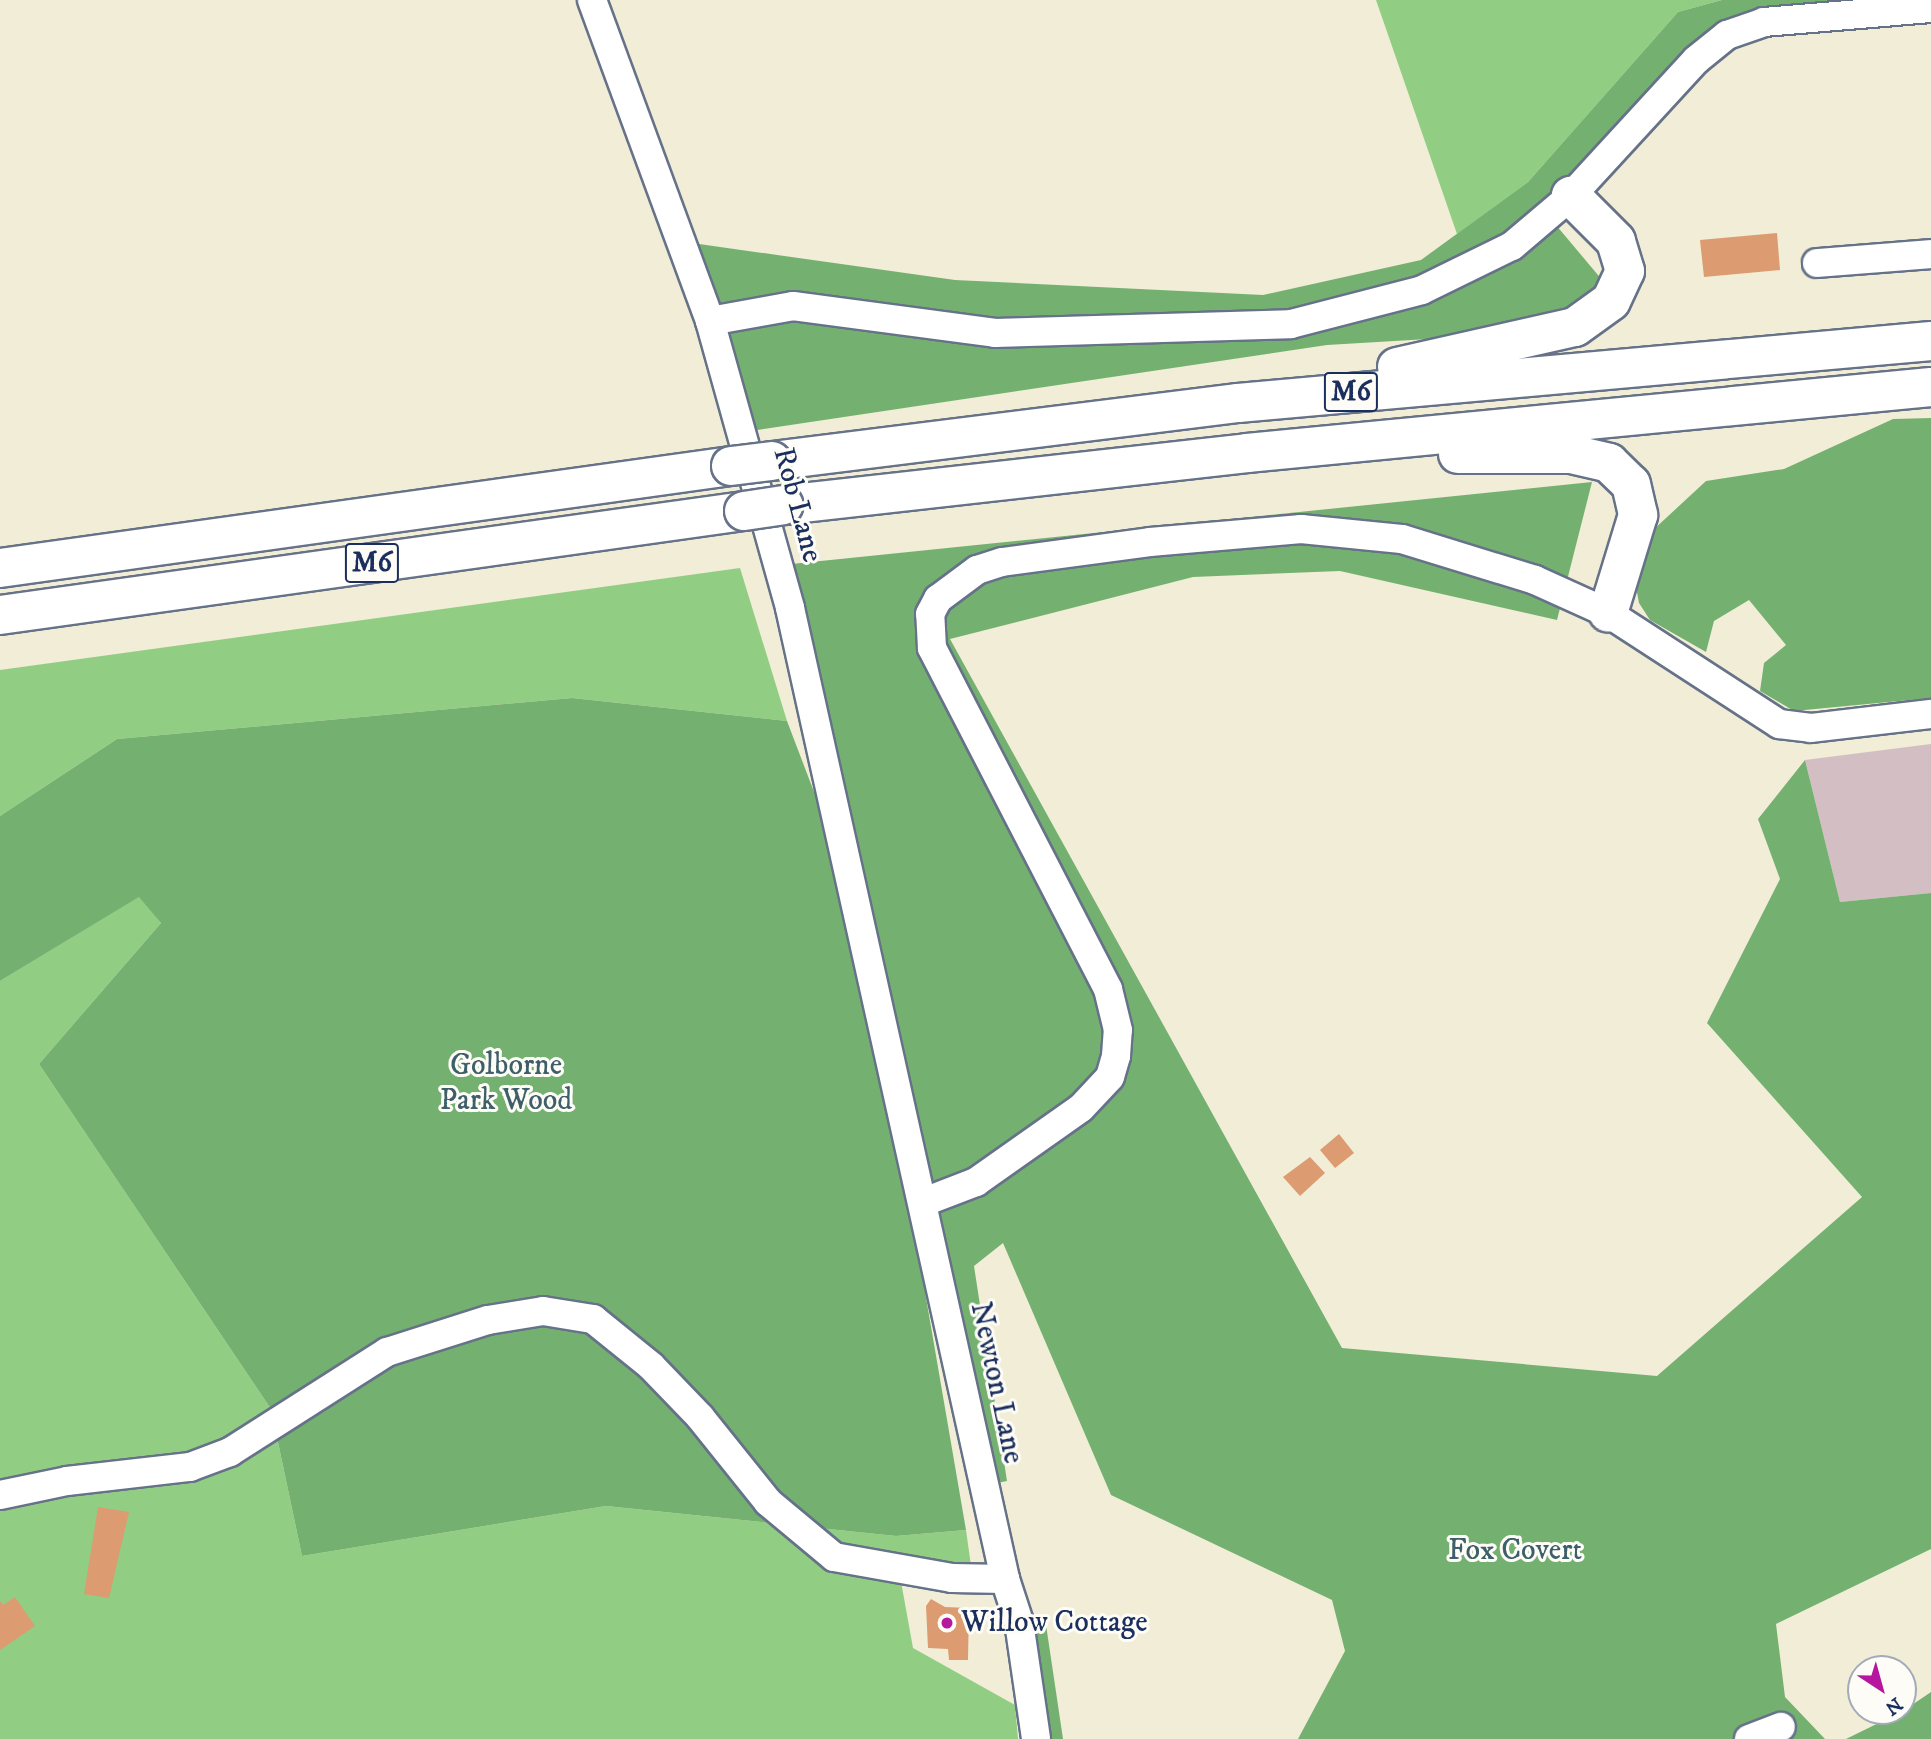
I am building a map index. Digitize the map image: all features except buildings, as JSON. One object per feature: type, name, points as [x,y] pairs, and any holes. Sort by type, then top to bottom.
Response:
[{"type":"highway","points":[[1238,403],[1575,327],[1611,301],[1625,271],[1616,241],[1571,196]]},
{"type":"highway","name":"M6","points":[[0,568],[731,466],[1238,403],[1931,341]]},
{"type":"highway","name":"M6","points":[[0,615],[785,505],[1247,453],[1931,387]]},
{"type":"highway","points":[[1247,453],[1571,454],[1609,463],[1631,484],[1637,515],[1608,613]]},
{"type":"street","name":"Rob Lane","points":[[592,0],[710,321],[814,702],[887,1041]]},
{"type":"street","points":[[710,321],[793,306],[995,333],[1291,324],[1422,290],[1466,272],[1512,246],[1571,196],[1696,60],[1727,35],[1765,22],[1931,8]]},
{"type":"street","points":[[1817,263],[1931,254]]},
{"type":"street","points":[[924,1202],[976,1182],[1082,1108],[1110,1077],[1116,1056],[1118,1030],[1108,989],[932,648],[930,614],[955,582],[977,570],[1015,560],[1150,542],[1326,530],[1402,539],[1458,554],[1535,580],[1608,613],[1779,724],[1811,728],[1931,714]]},
{"type":"street","name":"Newton Lane","points":[[887,1041],[1005,1579],[1019,1622],[1035,1739]]},
{"type":"street","points":[[0,1495],[67,1481],[190,1468],[230,1452],[387,1352],[488,1320],[543,1311],[593,1319],[651,1366],[768,1502],[834,1557],[952,1578],[1005,1579]]},
{"type":"street","points":[[1749,1739],[1780,1727]]},
{"type":"shaded area","points":[[1931,744],[1931,893],[1840,902],[1805,760]]},
{"type":"green space","points":[[1376,0],[1722,0],[1678,12],[1528,182],[1457,234]]},
{"type":"green space","points":[[1722,0],[1931,0],[1708,33],[1540,206],[1603,281],[1587,304],[1462,337],[1327,345],[750,431],[692,243],[955,280],[1263,295],[1421,260],[1528,182],[1678,12]]},
{"type":"green space","points":[[1931,418],[1931,698],[1794,711],[1760,691],[1764,663],[1786,645],[1749,600],[1714,621],[1706,652],[1650,620],[1639,603],[1635,582],[1652,531],[1706,481],[1784,469],[1893,419]]},
{"type":"green space","points":[[1592,482],[1557,620],[1340,571],[1193,577],[950,639],[1342,1348],[1657,1376],[1862,1197],[1707,1023],[1780,879],[1758,819],[1805,760],[1840,902],[1931,893],[1931,1549],[1776,1624],[1785,1697],[1825,1739],[1298,1739],[1345,1651],[1332,1600],[1111,1495],[1003,1243],[974,1266],[1007,1481],[987,1485],[866,949],[966,1530],[896,1536],[606,1506],[302,1556],[271,1409],[39,1064],[161,923],[139,897],[0,981],[0,816],[117,739],[572,698],[787,721],[856,902],[772,566]]},
{"type":"green space","points":[[740,568],[787,721],[572,698],[117,739],[0,816],[0,670]]},
{"type":"green space","points":[[140,896],[161,923],[39,1064],[271,1409],[302,1556],[606,1506],[896,1536],[966,1530],[974,1587],[900,1576],[913,1648],[1015,1705],[1018,1739],[0,1739],[0,981]]},
{"type":"green space","points":[[1045,1618],[1063,1739],[1023,1739],[1008,1621]]},
{"type":"green space","points":[[1931,1692],[1931,1739],[1846,1739],[1874,1725],[1917,1725],[1917,1702]]},
{"type":"place","name":"Willow Cottage","points":[[947,1623]]},
{"type":"park label","name":"Golborne Park Wood","points":[[506,1083]]},
{"type":"park label","name":"Fox Covert","points":[[1515,1551]]}]
